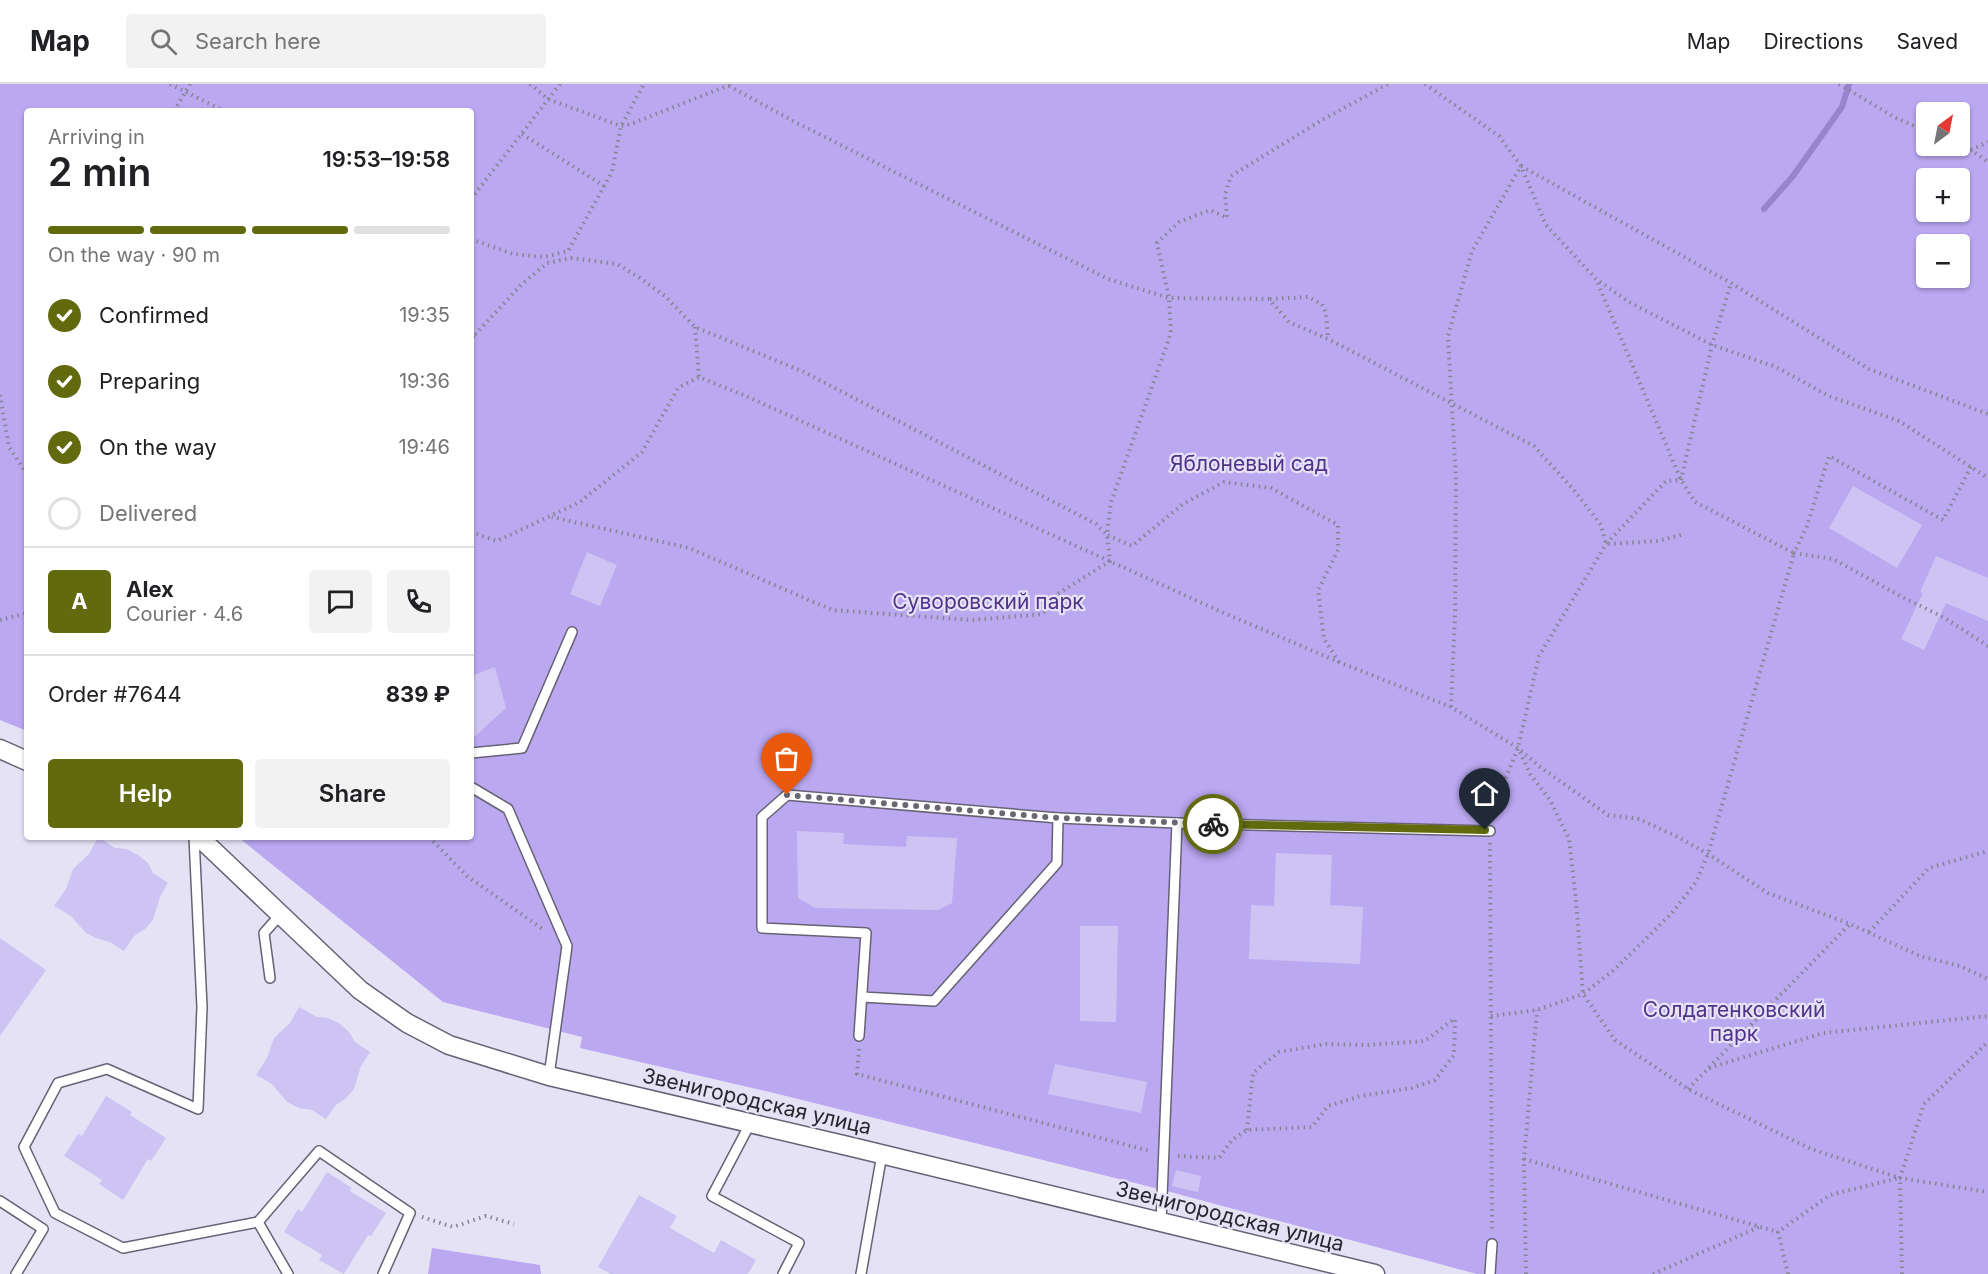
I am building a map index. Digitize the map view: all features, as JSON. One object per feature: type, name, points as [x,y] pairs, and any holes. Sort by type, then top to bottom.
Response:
[{"type":"street","points":[[0,749],[24,760]]},
{"type":"street","name":"Звенигородская улица","points":[[202,840],[360,990],[407,1023],[449,1045],[549,1076],[751,1122],[1375,1274]]},
{"type":"lane","points":[[474,753],[522,748],[572,632]]},
{"type":"lane","points":[[474,789],[507,809],[567,946],[549,1076]]},
{"type":"lane","points":[[859,1036],[866,933],[762,928],[762,818],[787,795],[1058,818],[1490,831]]},
{"type":"lane","points":[[862,997],[934,1002],[1057,863],[1058,818]]},
{"type":"lane","points":[[1161,1222],[1177,823]]},
{"type":"lane","points":[[194,840],[202,1007],[198,1109],[107,1069],[58,1083],[24,1147],[55,1213],[123,1248],[258,1222],[319,1151],[410,1214],[384,1274]]},
{"type":"lane","points":[[270,978],[264,933],[280,915]]},
{"type":"lane","points":[[751,1122],[712,1196],[800,1243],[783,1274]]},
{"type":"lane","points":[[861,1274],[882,1154]]},
{"type":"lane","points":[[0,1201],[43,1229]]},
{"type":"lane","points":[[16,1274],[55,1213]]},
{"type":"lane","points":[[258,1222],[288,1274]]},
{"type":"lane","points":[[1490,1274],[1492,1244]]},
{"type":"path","points":[[170,84],[218,108]]},
{"type":"path","points":[[176,108],[190,84]]},
{"type":"path","points":[[530,84],[548,99],[621,126],[730,85],[1108,279],[1169,298],[1308,297],[1322,304],[1326,313],[1328,339]]},
{"type":"path","points":[[474,195],[560,84]]},
{"type":"path","points":[[474,240],[513,254],[545,256],[568,251],[612,172],[621,126],[644,84]]},
{"type":"path","points":[[1110,561],[1107,535],[1111,502],[1171,333],[1169,298],[1157,243],[1179,222],[1210,210],[1227,218],[1225,194],[1231,176],[1322,120],[1388,84]]},
{"type":"path","points":[[1425,84],[1499,135],[1521,166],[1546,225],[1596,279],[1629,302],[1712,345],[1776,367],[1829,396],[1899,421],[1988,478]]},
{"type":"path","points":[[1839,84],[1894,117],[1916,126]]},
{"type":"path","points":[[522,134],[604,186]]},
{"type":"path","points":[[1988,142],[1971,150],[1988,162]]},
{"type":"path","points":[[1521,166],[1731,283],[1869,369],[1988,414]]},
{"type":"path","points":[[1451,707],[1455,614],[1456,480],[1448,336],[1472,251],[1521,166]]},
{"type":"path","points":[[474,337],[521,285],[547,262],[571,258],[617,264],[665,296],[695,327],[804,372],[1096,524],[1107,535],[1132,546],[1183,504],[1224,482],[1271,488],[1338,525],[1338,550],[1318,590],[1324,639],[1339,662]]},
{"type":"path","points":[[1596,279],[1681,480],[1695,502],[1794,553],[1833,559],[1943,617],[1988,646]]},
{"type":"path","points":[[1681,480],[1712,345],[1731,283]]},
{"type":"path","points":[[1269,299],[1289,322],[1328,339],[1534,446],[1573,489],[1601,525],[1606,544]]},
{"type":"path","points":[[695,327],[699,377]]},
{"type":"path","points":[[474,533],[497,541],[580,502],[642,452],[678,388],[699,377],[1339,662],[1451,707],[1518,748],[1540,767],[1608,815],[1639,819],[1708,854],[1768,893],[1850,924],[1920,956],[1960,966],[1988,979]]},
{"type":"path","points":[[0,395],[9,447],[24,470]]},
{"type":"path","points":[[0,419],[5,425]]},
{"type":"path","points":[[1491,1016],[1537,1010],[1583,994],[1614,969],[1672,913],[1696,882],[1708,854],[1794,553],[1806,526],[1829,456],[1943,520],[1971,467]]},
{"type":"path","points":[[1492,1244],[1490,813],[1518,748],[1539,656],[1606,544],[1666,481],[1681,480]]},
{"type":"path","points":[[551,517],[689,548],[832,610],[972,620],[1043,615],[1059,593],[1110,561]]},
{"type":"path","points":[[1606,544],[1658,541],[1681,535]]},
{"type":"path","points":[[0,620],[24,614]]},
{"type":"path","points":[[1518,748],[1530,774],[1550,800],[1569,839],[1583,994],[1615,1040],[1688,1089],[1811,1149],[1900,1178],[1988,1192]]},
{"type":"path","points":[[432,840],[467,876],[567,946]]},
{"type":"path","points":[[1869,932],[1929,868],[1988,851]]},
{"type":"path","points":[[1688,1089],[1850,924]]},
{"type":"path","points":[[1526,1274],[1524,1159],[1537,1010]]},
{"type":"path","points":[[1709,1068],[1823,1033],[1988,1016]]},
{"type":"path","points":[[1247,1130],[1253,1074],[1279,1052],[1326,1044],[1367,1045],[1425,1041],[1455,1019]]},
{"type":"path","points":[[1902,1274],[1900,1178],[1924,1104],[1988,1042]]},
{"type":"path","points":[[1524,1159],[1778,1232]]},
{"type":"path","points":[[1778,1232],[1830,1196],[1900,1178]]},
{"type":"path","points":[[410,1214],[453,1227],[486,1216],[514,1224]]},
{"type":"path","points":[[1653,1274],[1760,1227]]},
{"type":"path","points":[[1778,1232],[1788,1274]]},
{"type":"green space","name":"Суворовский парк","points":[[0,84],[1988,84],[1988,1274],[1477,1274],[1163,1190],[774,1093],[580,1048],[582,1037],[443,1002],[242,840],[474,840],[474,108],[24,108],[24,730],[0,720]]},
{"type":"green space","points":[[432,1248],[540,1265],[541,1274],[428,1274]]},
{"type":"building","points":[[1853,486],[1922,525],[1897,568],[1829,528]]},
{"type":"building","points":[[587,552],[617,565],[600,606],[570,594]]},
{"type":"building","points":[[1936,556],[1988,578],[1988,621],[1946,603],[1924,650],[1901,639],[1923,593],[1920,592]]},
{"type":"building","points":[[495,667],[506,708],[474,737],[474,675]]},
{"type":"building","points":[[797,831],[844,833],[843,844],[906,847],[907,836],[957,838],[952,903],[938,910],[815,908],[798,898]]},
{"type":"building","points":[[96,840],[103,840],[115,848],[127,849],[138,855],[148,863],[153,873],[168,883],[160,897],[153,920],[134,936],[124,951],[110,942],[86,933],[71,916],[54,906],[66,889],[73,869],[89,854]]},
{"type":"building","points":[[1276,853],[1332,855],[1330,905],[1363,907],[1360,964],[1249,959],[1251,905],[1274,906]]},
{"type":"building","points":[[1080,926],[1118,926],[1116,1022],[1080,1021]]},
{"type":"building","points":[[0,938],[46,970],[0,1036]]},
{"type":"building","points":[[299,1007],[317,1017],[328,1018],[339,1023],[349,1032],[355,1042],[370,1052],[361,1066],[354,1089],[336,1105],[326,1119],[312,1110],[299,1108],[287,1102],[272,1084],[256,1075],[267,1058],[274,1038],[290,1023]]},
{"type":"building","points":[[1055,1064],[1147,1082],[1141,1113],[1048,1094]]},
{"type":"building","points":[[106,1096],[132,1112],[130,1115],[166,1138],[151,1161],[148,1159],[123,1200],[99,1184],[102,1180],[64,1156],[78,1134],[82,1136]]},
{"type":"building","points":[[1176,1170],[1201,1176],[1198,1192],[1172,1186]]},
{"type":"building","points":[[327,1172],[352,1188],[350,1191],[386,1213],[371,1236],[368,1235],[344,1274],[319,1260],[322,1255],[284,1232],[298,1209],[302,1212]]},
{"type":"building","points":[[639,1195],[677,1216],[670,1228],[714,1253],[721,1240],[756,1260],[748,1274],[611,1274],[598,1267]]},
{"type":"waterway","points":[[1764,209],[1793,176],[1842,107],[1849,84]]},
{"type":"way so far","points":[[787,795],[1058,818],[1213,824]]},
{"type":"route","points":[[1213,824],[1485,830]]},
{"type":"park label","name":"Яблоневый сад","points":[[1249,463]]},
{"type":"park label","name":"Солдатенковский парк","points":[[1734,1021]]}]
